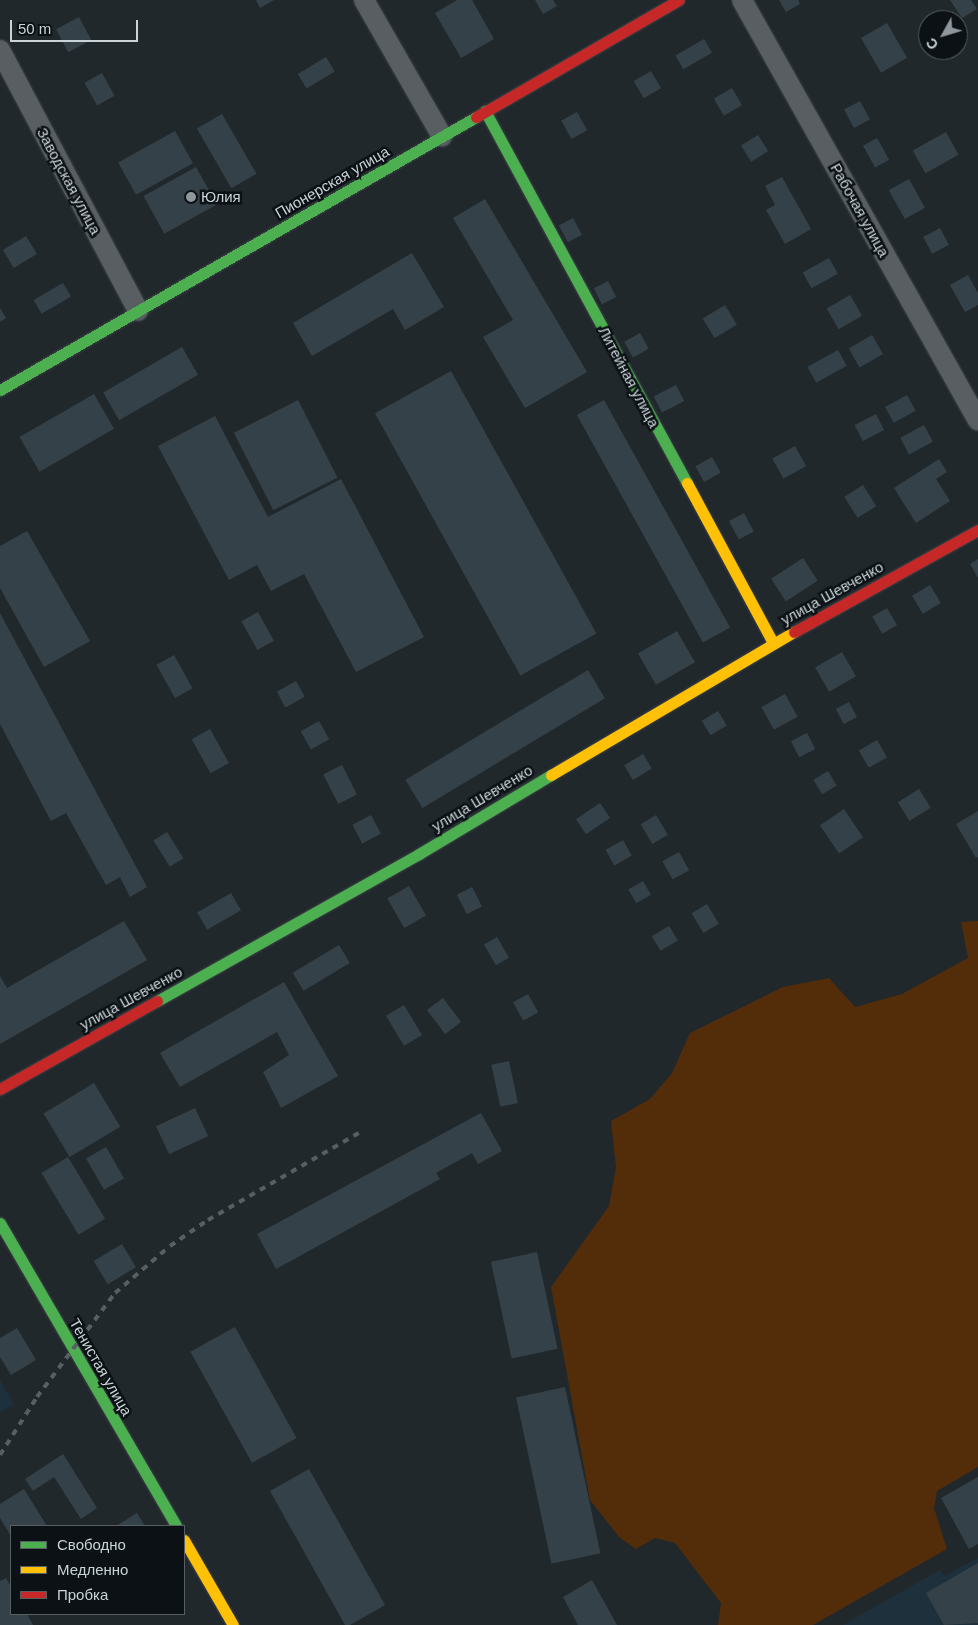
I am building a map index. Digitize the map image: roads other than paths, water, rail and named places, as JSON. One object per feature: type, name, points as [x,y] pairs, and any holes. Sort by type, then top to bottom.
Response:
[{"type":"street","points":[[364,0],[442,136]]},
{"type":"street","name":"Пионерская улица","points":[[0,390],[679,0]]},
{"type":"street","name":"Рабочая улица","points":[[742,0],[978,420]]},
{"type":"street","name":"Заводская улица","points":[[0,50],[138,311]]},
{"type":"street","name":"Литейная улица","points":[[485,111],[773,644]]},
{"type":"street","name":"улица Шевченко","points":[[0,1089],[419,854],[773,644],[978,530]]},
{"type":"street","name":"Тенистая улица","points":[[0,1223],[175,1525]]},
{"type":"street","points":[[185,1542],[233,1625]]},
{"type":"railway","points":[[0,1455],[37,1397],[115,1293],[170,1246],[208,1220],[364,1130]]},
{"type":"place","name":"Юлия","points":[[191,197]]}]
